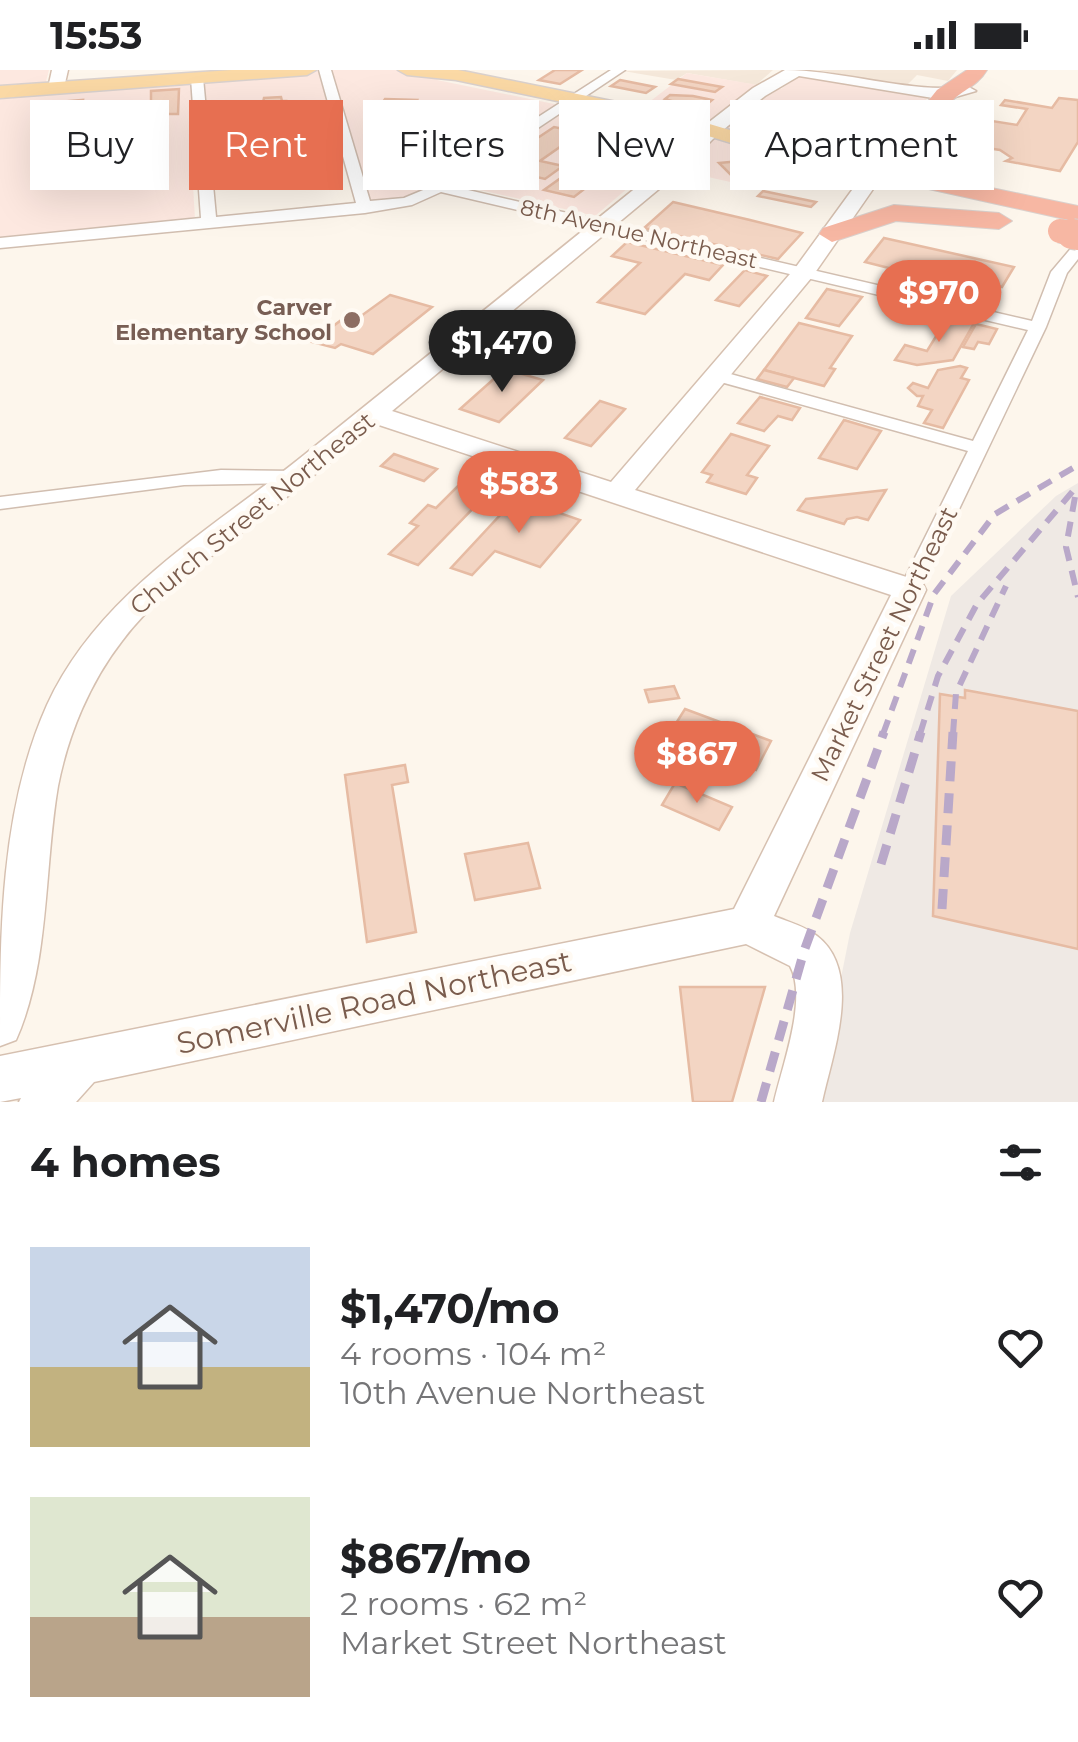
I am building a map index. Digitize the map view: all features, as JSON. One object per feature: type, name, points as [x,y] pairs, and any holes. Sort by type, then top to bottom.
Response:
[{"type":"highway","points":[[965,84],[923,159],[966,191]]},
{"type":"highway","points":[[902,190],[933,202],[1068,226]]},
{"type":"highway","points":[[962,190],[1068,226]]},
{"type":"highway","points":[[832,234],[894,213],[937,213],[1068,226]]},
{"type":"main road","points":[[0,92],[58,79],[197,78],[307,70]]},
{"type":"main road","points":[[408,70],[461,72],[730,136]]},
{"type":"street","points":[[326,70],[365,209]]},
{"type":"street","points":[[539,122],[619,70]]},
{"type":"street","name":"Church Street Northeast","points":[[759,92],[757,86],[780,70]]},
{"type":"street","points":[[796,70],[965,84]]},
{"type":"street","name":"Church Street Northeast","points":[[0,1025],[39,786],[64,704],[85,666],[139,600],[676,166],[711,130],[759,92],[770,89],[796,70]]},
{"type":"street","points":[[197,78],[209,223]]},
{"type":"street","points":[[0,243],[365,209],[406,202],[432,190]]},
{"type":"street","name":"8th Avenue Northeast","points":[[452,190],[1038,326]]},
{"type":"street","points":[[616,494],[804,272],[832,234],[842,209],[859,190]]},
{"type":"street","name":"Market Street Northeast","points":[[1059,272],[1056,267],[1068,226]]},
{"type":"street","name":"Market Street Northeast","points":[[748,925],[1038,326],[1059,272],[1068,226]]},
{"type":"street","points":[[716,375],[978,448]]},
{"type":"street","points":[[373,414],[910,590]]},
{"type":"street","points":[[0,504],[190,481],[260,475],[295,477]]},
{"type":"street","points":[[748,925],[804,951],[818,970],[820,998],[798,1102]]},
{"type":"street","name":"Somerville Road Northeast","points":[[0,1078],[748,925]]},
{"type":"street","points":[[43,1102],[82,1061]]},
{"type":"shaded area","points":[[0,70],[49,70],[45,85],[264,70],[457,70],[437,80],[534,100],[363,100],[363,178],[343,120],[343,100],[189,100],[189,190],[193,190],[195,219],[0,238]]},
{"type":"shaded area","points":[[773,70],[756,85],[687,73],[676,80],[623,71]]},
{"type":"shaded area","points":[[817,70],[957,70],[948,81],[917,75],[906,86]]},
{"type":"shaded area","points":[[687,73],[781,89],[802,74],[929,96],[926,100],[730,100],[730,182],[710,177],[710,100],[652,100]]},
{"type":"shaded area","points":[[539,101],[559,105],[559,190],[626,190],[595,216],[480,190],[539,190]]},
{"type":"shaded area","points":[[367,190],[423,190],[412,196],[372,204]]},
{"type":"shaded area","points":[[1078,483],[1078,1102],[816,1102],[850,933],[951,596],[1056,496]]},
{"type":"building","points":[[555,70],[582,70],[560,84],[539,80]]},
{"type":"building","points":[[678,79],[722,87],[715,92],[671,84]]},
{"type":"building","points":[[620,80],[655,87],[646,93],[611,86]]},
{"type":"building","points":[[179,89],[178,114],[169,114],[169,100],[151,100],[151,91]]},
{"type":"building","points":[[670,95],[712,100],[710,102],[665,99]]},
{"type":"building","points":[[1059,98],[1078,100],[1078,142],[1060,171],[1006,161],[1012,158],[994,149],[994,121],[1017,125],[1027,109],[1001,105],[1005,100],[1052,108]]},
{"type":"building","points":[[559,128],[559,148],[540,161],[559,165],[559,169],[545,179],[539,178],[539,137]]},
{"type":"building","points":[[730,162],[730,174],[719,163]]},
{"type":"building","points":[[559,179],[559,190],[583,190],[574,197],[544,190]]},
{"type":"building","points":[[763,191],[816,202],[811,207],[758,196]]},
{"type":"building","points":[[673,202],[802,233],[778,259],[644,228]]},
{"type":"building","points":[[884,238],[1014,267],[1002,287],[971,280],[964,290],[886,272],[889,268],[865,262]]},
{"type":"building","points":[[627,242],[723,265],[709,280],[685,274],[645,314],[598,302],[640,263],[612,256]]},
{"type":"building","points":[[745,270],[767,276],[739,306],[716,300]]},
{"type":"building","points":[[827,289],[862,297],[839,326],[806,318]]},
{"type":"building","points":[[390,295],[432,307],[373,354],[341,344],[335,348],[312,342],[340,321],[350,324]]},
{"type":"building","points":[[948,317],[974,323],[953,360],[917,365],[895,360],[905,345],[927,351]]},
{"type":"building","points":[[799,323],[852,336],[830,368],[835,369],[824,386],[764,370]]},
{"type":"building","points":[[976,324],[997,329],[989,344],[978,342],[974,349],[963,347]]},
{"type":"building","points":[[967,368],[961,378],[969,380],[943,428],[924,423],[932,410],[918,406],[923,396],[908,388],[913,383],[928,388],[938,370]]},
{"type":"building","points":[[505,369],[543,380],[499,422],[460,409]]},
{"type":"building","points":[[764,370],[794,378],[787,387],[757,379]]},
{"type":"building","points":[[760,397],[800,408],[792,420],[778,416],[764,431],[738,423]]},
{"type":"building","points":[[600,401],[625,409],[591,446],[565,438]]},
{"type":"building","points":[[844,420],[881,431],[857,469],[819,458]]},
{"type":"building","points":[[731,434],[769,446],[747,475],[757,478],[746,494],[707,482],[712,475],[702,472]]},
{"type":"building","points":[[394,454],[437,469],[424,481],[381,466]]},
{"type":"building","points":[[462,482],[489,492],[418,565],[389,554],[418,526],[410,523],[428,505],[436,508]]},
{"type":"building","points":[[886,490],[868,520],[857,517],[844,524],[798,510],[806,499]]},
{"type":"building","points":[[516,498],[580,520],[540,567],[495,551],[472,575],[451,568]]},
{"type":"building","points":[[674,686],[679,698],[649,702],[645,690]]},
{"type":"building","points":[[965,690],[1078,711],[1078,949],[933,916],[940,694],[965,698]]},
{"type":"building","points":[[685,709],[771,741],[756,770],[668,736]]},
{"type":"building","points":[[405,765],[408,782],[392,785],[416,932],[367,942],[345,775]]},
{"type":"building","points":[[675,783],[732,807],[719,830],[662,805]]},
{"type":"building","points":[[528,843],[540,888],[475,900],[465,854]]},
{"type":"building","points":[[680,987],[765,987],[732,1102],[693,1102]]},
{"type":"railway","points":[[883,734],[934,594],[995,514],[1078,465]]},
{"type":"railway","points":[[920,734],[938,676],[977,604],[1078,485]]},
{"type":"railway","points":[[1075,497],[1066,547],[1078,597]]},
{"type":"railway","points":[[953,734],[956,693],[1006,586]]},
{"type":"railway","points":[[761,1102],[804,951],[884,732]]},
{"type":"railway","points":[[881,864],[921,732]]},
{"type":"railway","points":[[942,909],[953,732]]},
{"type":"place","name":"Carver Elementary School","points":[[352,320]]}]
